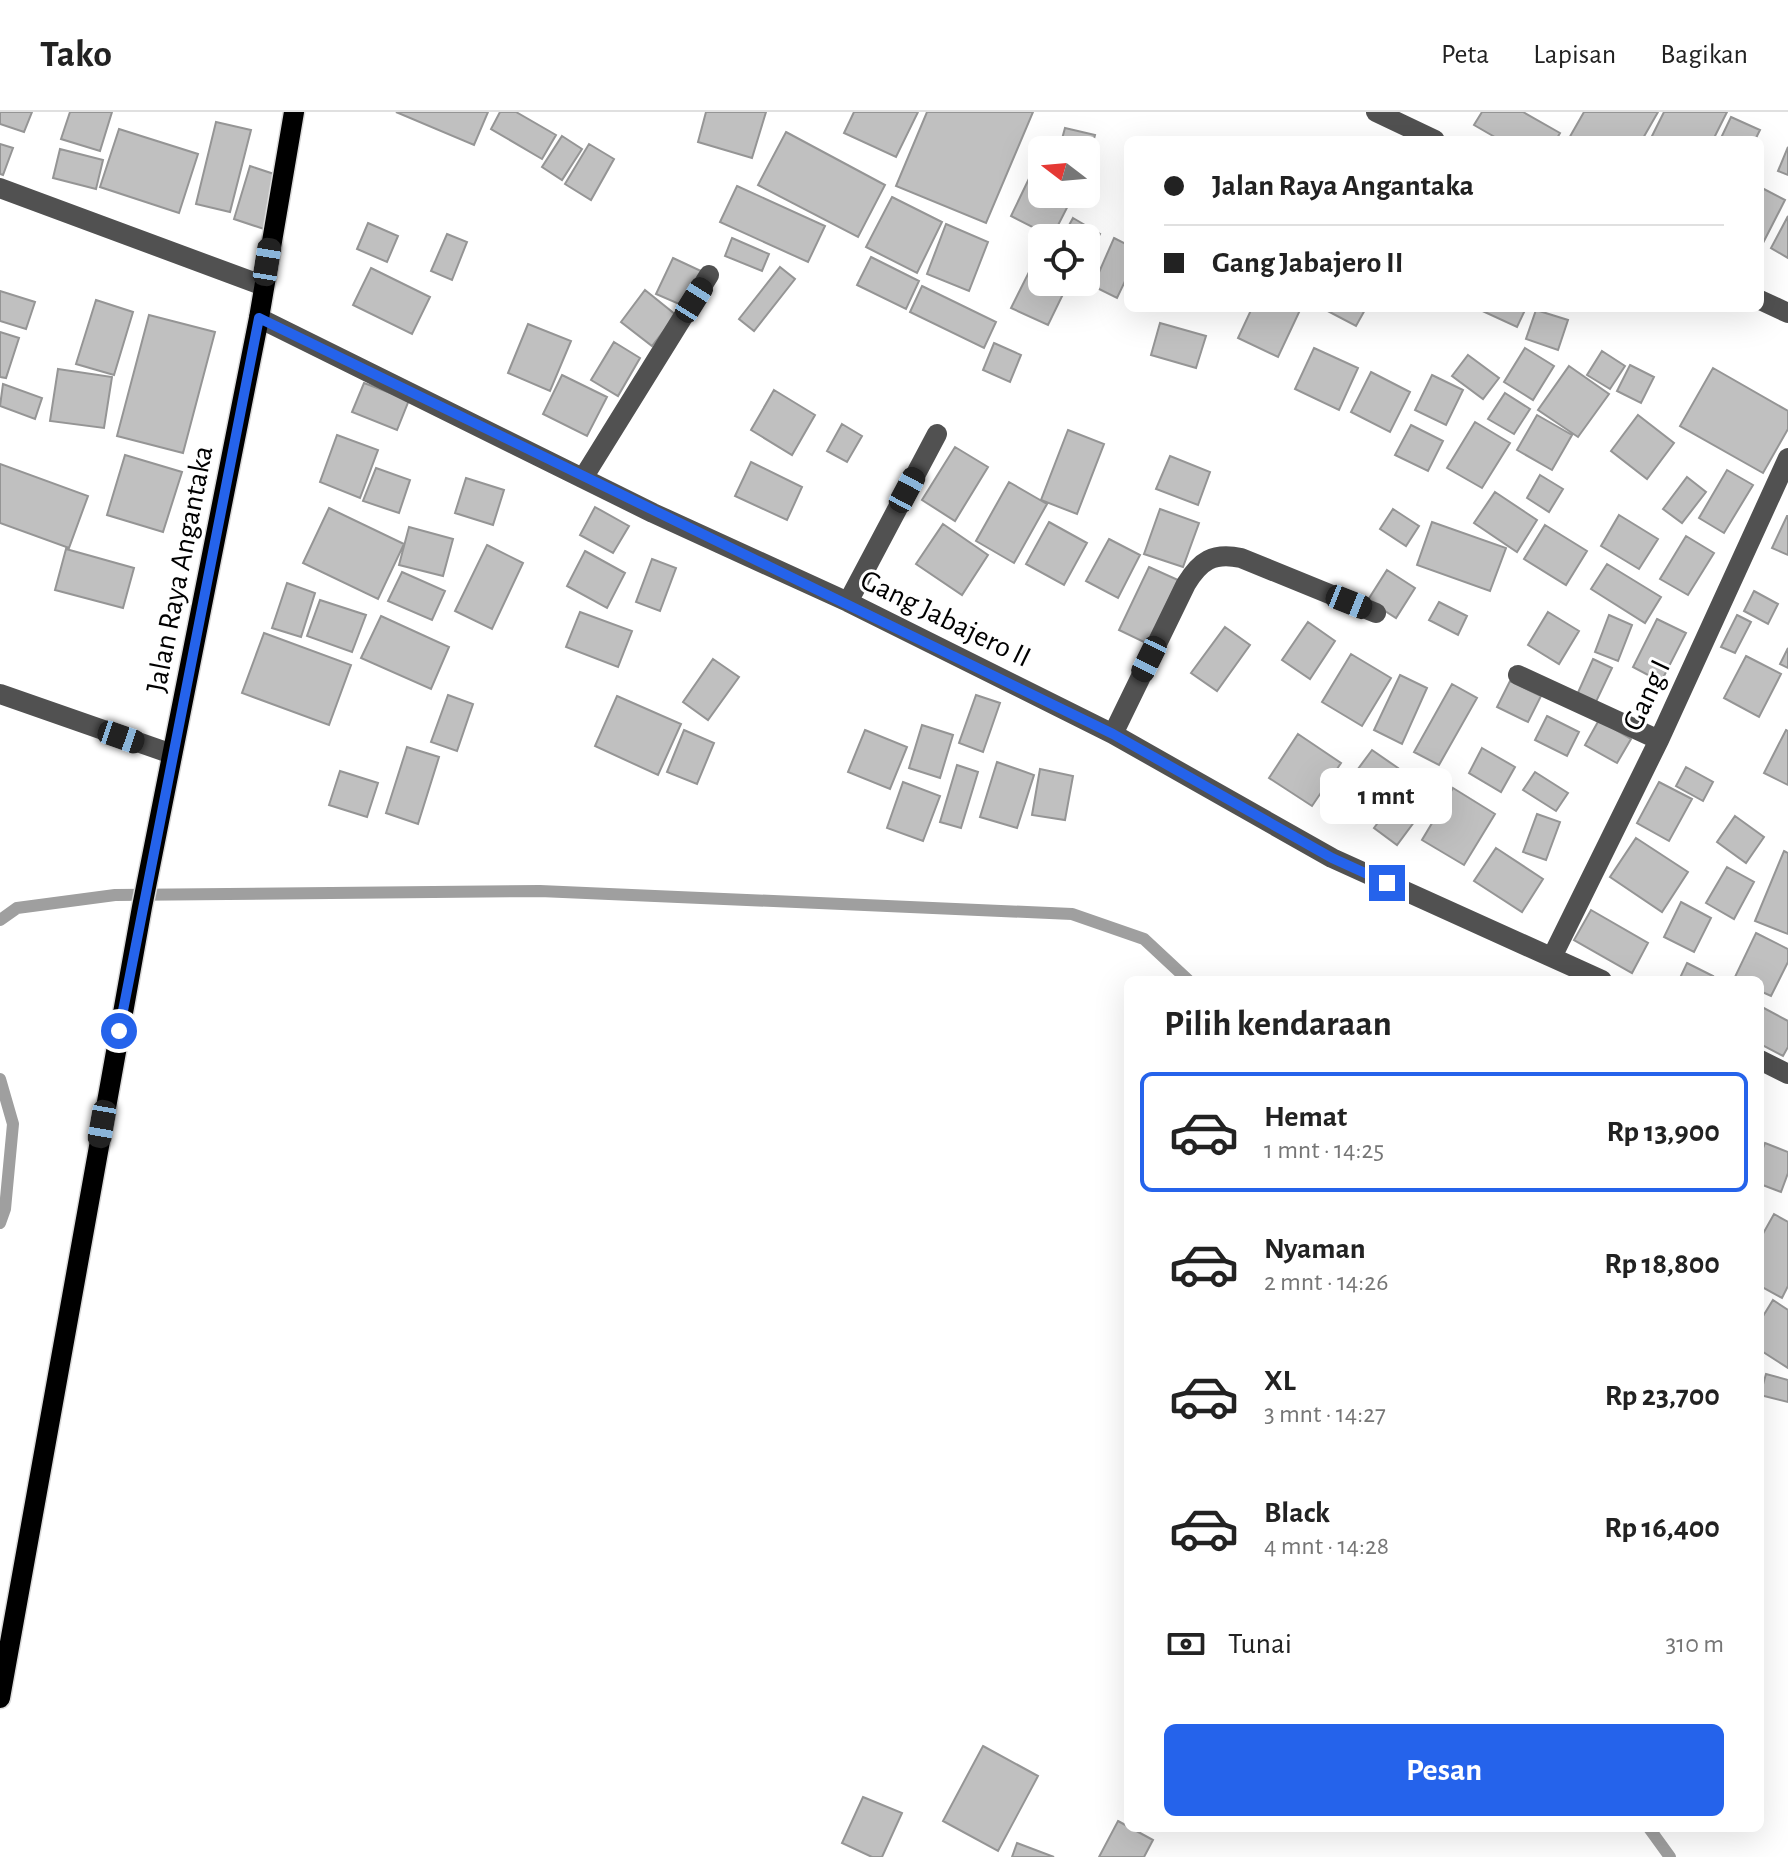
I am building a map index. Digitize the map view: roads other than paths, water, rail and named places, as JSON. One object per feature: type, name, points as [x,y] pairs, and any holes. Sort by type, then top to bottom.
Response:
[{"type":"main road","name":"Jalan Raya Angantaka","points":[[0,1698],[142,907],[259,318],[294,112]]},
{"type":"street","points":[[1376,112],[1427,136]]},
{"type":"street","points":[[0,188],[264,286]]},
{"type":"street","points":[[583,478],[709,275]]},
{"type":"street","points":[[1764,302],[1788,313]]},
{"type":"street","name":"Gang Jabajero II","points":[[259,318],[583,478],[848,602],[1113,734],[1332,858],[1594,976]]},
{"type":"street","points":[[848,602],[937,434]]},
{"type":"street","name":"Gang I","points":[[1553,955],[1659,740],[1788,458]]},
{"type":"street","points":[[1113,734],[1186,584],[1197,566],[1210,557],[1225,554],[1241,558],[1376,613]]},
{"type":"street","points":[[1518,675],[1659,740]]},
{"type":"street","points":[[0,694],[172,754]]},
{"type":"street","points":[[1764,1062],[1788,1074]]},
{"type":"waterway","points":[[0,920],[17,908],[115,895],[540,891],[1072,914],[1144,939],[1184,976]]},
{"type":"waterway","points":[[0,1079],[13,1124],[5,1209],[0,1223]]},
{"type":"waterway","points":[[1652,1832],[1670,1857]]}]
